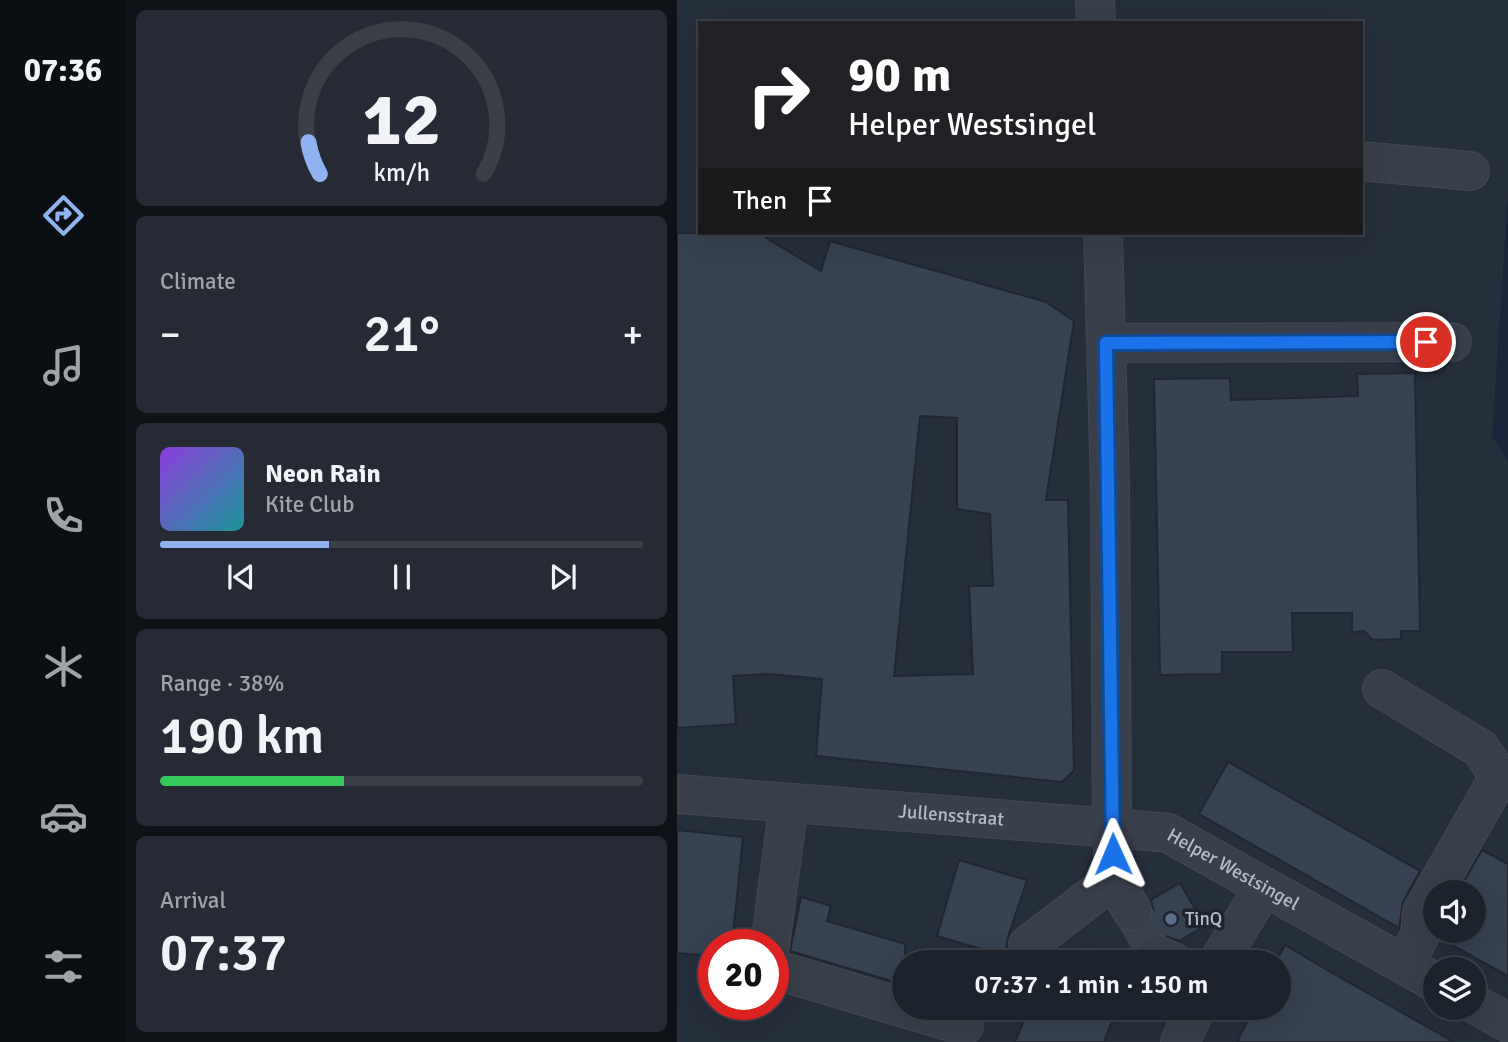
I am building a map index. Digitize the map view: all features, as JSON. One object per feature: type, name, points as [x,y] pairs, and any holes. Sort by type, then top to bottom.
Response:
[{"type":"street","points":[[1095,0],[1096,21]]},
{"type":"street","points":[[1363,161],[1470,170]]},
{"type":"street","points":[[1028,945],[1123,895],[1112,828],[1103,235]]},
{"type":"street","points":[[1106,343],[1452,342]]},
{"type":"street","name":"Helper Westsingel","points":[[1112,828],[1168,833],[1420,974],[1422,912],[1503,779],[1481,749],[1382,689]]},
{"type":"street","name":"Jullensstraat","points":[[677,794],[1112,828]]},
{"type":"street","points":[[772,929],[789,803]]},
{"type":"street","points":[[1225,950],[1264,887]]},
{"type":"street","points":[[789,973],[892,1002]]},
{"type":"street","points":[[1486,1010],[1508,1023]]},
{"type":"street","points":[[1180,1042],[1190,1020]]},
{"type":"water","points":[[1508,197],[1508,460],[1492,437]]},
{"type":"building","points":[[677,233],[761,235],[821,271],[830,241],[1046,302],[1074,321],[1046,500],[1068,500],[1074,770],[1062,782],[816,756],[822,679],[768,674],[733,676],[736,724],[677,728]],"holes":[[[920,416],[957,418],[957,509],[990,514],[993,586],[969,586],[973,674],[894,676]]]},
{"type":"building","points":[[1415,373],[1420,631],[1401,631],[1401,639],[1373,640],[1364,631],[1352,632],[1352,613],[1292,613],[1293,652],[1222,652],[1222,674],[1160,675],[1154,379],[1230,378],[1231,400],[1358,396],[1357,374]]},
{"type":"building","points":[[1228,762],[1420,871],[1403,902],[1399,928],[1199,814]]},
{"type":"building","points":[[677,830],[743,837],[734,929],[698,929],[698,955],[677,953]]},
{"type":"building","points":[[1482,850],[1508,864],[1508,976],[1486,964],[1486,957],[1474,957],[1448,943],[1486,943],[1486,880],[1465,880]]},
{"type":"building","points":[[959,860],[1027,880],[1006,950],[985,950],[937,936]]},
{"type":"building","points":[[1180,883],[1205,926],[1179,941],[1155,932],[1144,936],[1137,944],[1131,933],[1142,930],[1150,923],[1154,912],[1151,900]]},
{"type":"building","points":[[801,897],[831,906],[827,921],[905,944],[905,950],[892,950],[892,981],[790,951]]},
{"type":"building","points":[[1285,945],[1454,1042],[1237,1042],[1248,1020],[1291,1020],[1291,950],[1282,950]]},
{"type":"building","points":[[1024,1020],[1112,1020],[1104,1042],[1015,1042]]},
{"type":"tunnel","points":[[1132,911],[1154,950]]},
{"type":"place","name":"TinQ","points":[[1171,919]]},
{"type":"route","points":[[1113,854],[1106,343],[1426,342]]}]
